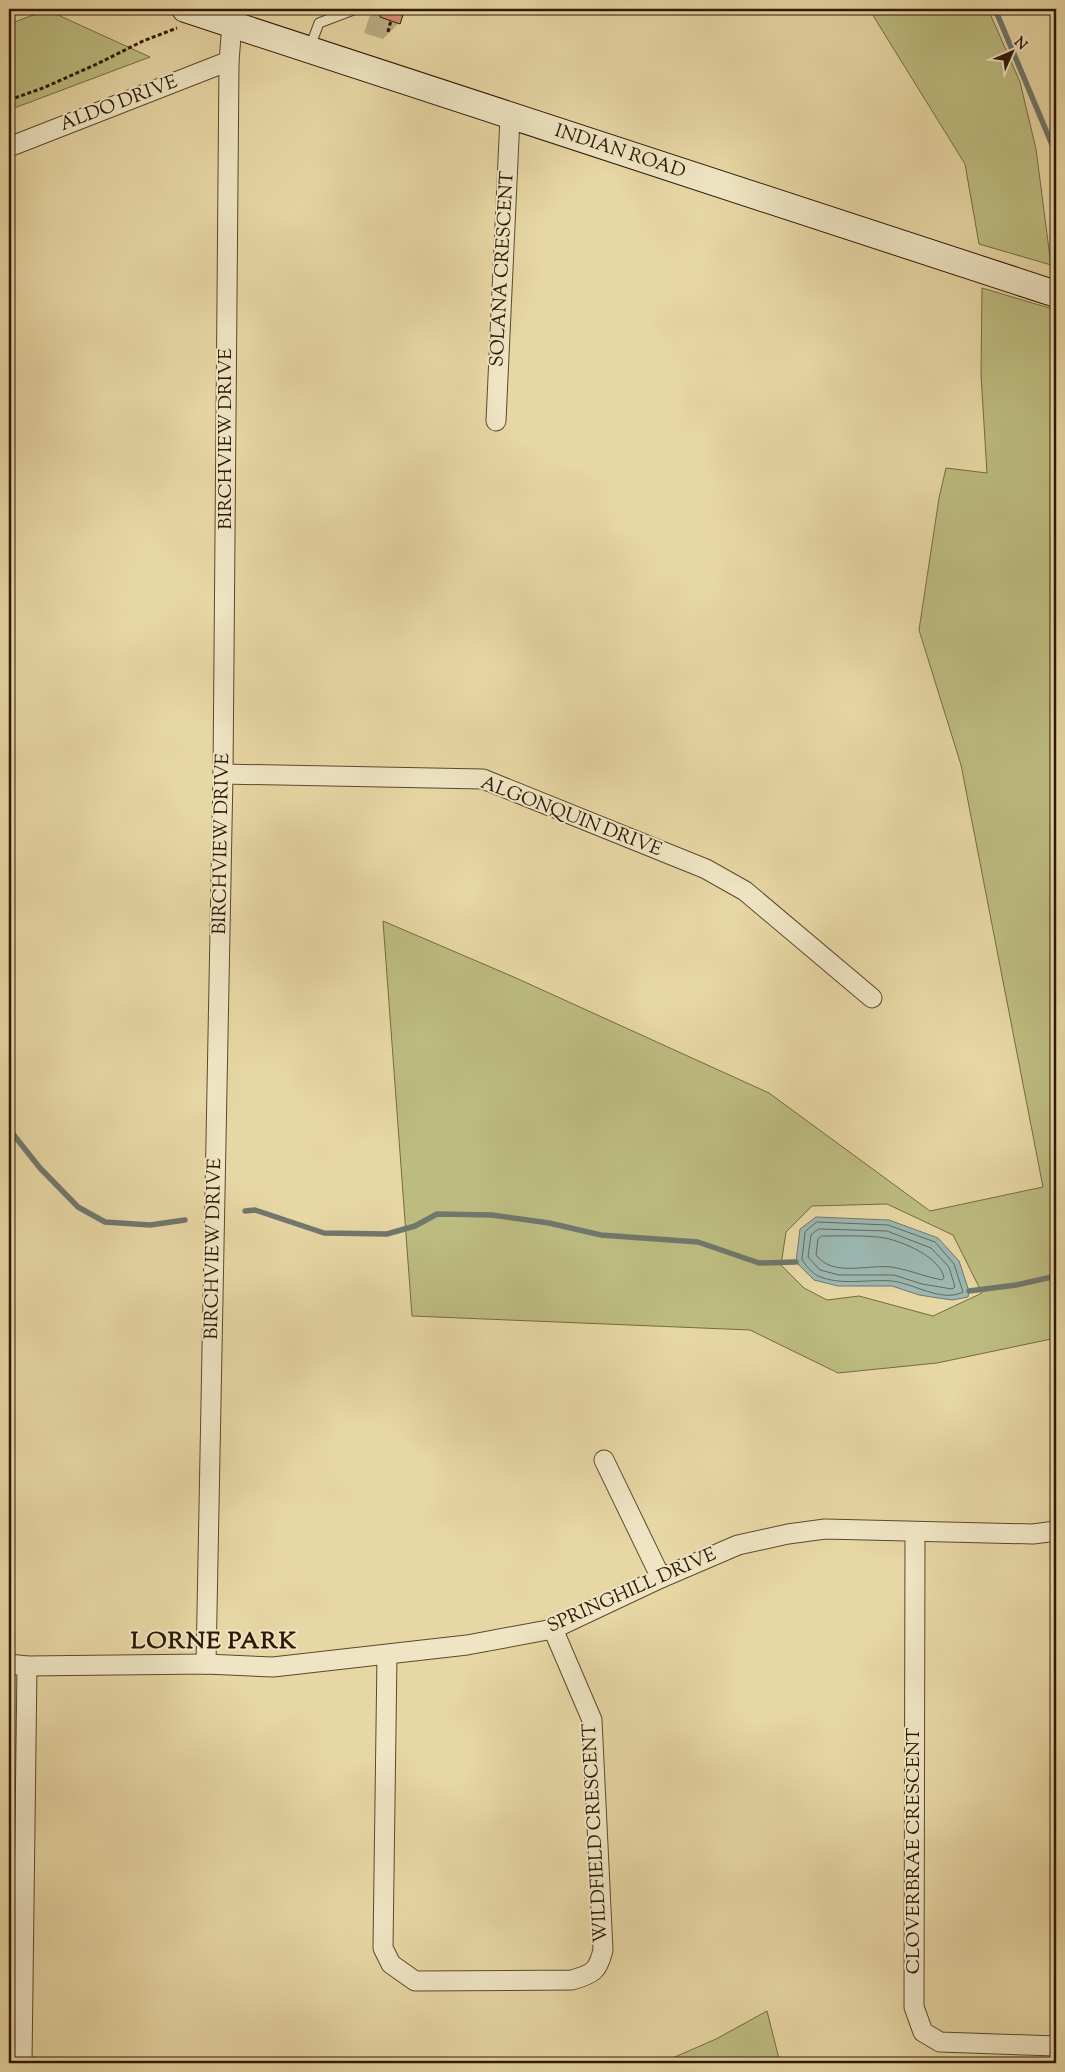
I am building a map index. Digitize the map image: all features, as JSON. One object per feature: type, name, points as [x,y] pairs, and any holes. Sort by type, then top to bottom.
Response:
[{"type":"street","name":"INDIAN ROAD","points":[[193,11],[510,117],[1056,294]]},
{"type":"street","name":"BIRCHVIEW DRIVE","points":[[206,1664],[223,774],[229,61],[232,24]]},
{"type":"street","name":"ALDO DRIVE","points":[[9,147],[229,61]]},
{"type":"street","name":"SOLANA CRESCENT","points":[[496,421],[510,117]]},
{"type":"street","name":"ALGONQUIN DRIVE","points":[[223,774],[483,779],[706,869],[745,891],[872,998]]},
{"type":"street","points":[[604,1460],[661,1578]]},
{"type":"street","name":"SPRINGHILL DRIVE","points":[[18,1665],[206,1664],[273,1667],[467,1645],[553,1629],[738,1544],[788,1534],[825,1529],[1033,1534],[1056,1531]]},
{"type":"street","name":"CLOVERBRAE CRESCENT","points":[[914,1532],[914,2007],[923,2032],[940,2042],[1056,2046]]},
{"type":"street","name":"WILDFIELD CRESCENT","points":[[387,1655],[383,1948],[391,1964],[415,1981],[572,1980],[590,1975],[599,1965],[603,1950],[592,1720],[553,1629]]},
{"type":"street","points":[[18,1665],[22,2063]]},
{"type":"lane","points":[[309,50],[319,23],[356,9]]},
{"type":"path","points":[[9,100],[97,64],[143,41],[175,29],[193,11]]},
{"type":"path","points":[[388,32],[391,20]]},
{"type":"shaded area","points":[[869,9],[988,9],[1020,82],[1036,149],[1051,265],[979,244],[965,164]]},
{"type":"shaded area","points":[[47,10],[150,57],[9,110],[9,24]]},
{"type":"shaded area","points":[[982,288],[1056,310],[1056,1338],[937,1363],[838,1373],[750,1330],[412,1316],[383,921],[516,978],[769,1093],[930,1211],[1043,1187],[961,765],[919,630],[939,498],[946,468],[987,473],[981,375]],"holes":[[[887,1204],[953,1235],[982,1293],[933,1316],[859,1296],[827,1300],[804,1288],[781,1265],[786,1232],[812,1206]]]},
{"type":"shaded area","points":[[767,2011],[780,2063],[661,2063],[716,2039]]},
{"type":"water","points":[[816,1217],[889,1220],[938,1238],[959,1261],[969,1291],[968,1297],[952,1300],[919,1295],[892,1286],[838,1286],[814,1280],[796,1262],[800,1229]]},
{"type":"building","points":[[382,9],[405,9],[400,24],[380,17]]},
{"type":"waterway","points":[[993,9],[998,16],[1056,154]]},
{"type":"waterway","points":[[9,1129],[40,1168],[78,1207],[105,1222],[150,1225],[185,1220]]},
{"type":"waterway","points":[[245,1211],[255,1210],[324,1233],[387,1234],[415,1226],[437,1214],[492,1215],[549,1223],[601,1235],[698,1242],[759,1263],[796,1262]]},
{"type":"waterway","points":[[969,1291],[1016,1285],[1056,1276]]},
{"type":"district","name":"LORNE PARK","points":[[214,1642]]}]
